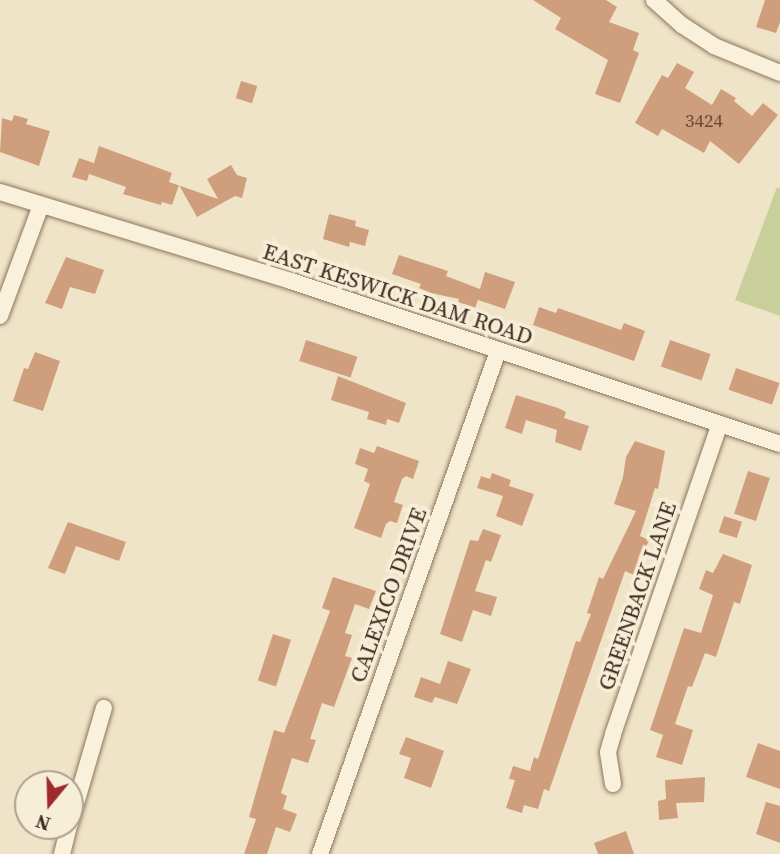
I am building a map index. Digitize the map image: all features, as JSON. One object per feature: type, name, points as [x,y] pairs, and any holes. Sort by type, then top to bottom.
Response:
[{"type":"street","points":[[654,0],[682,25],[714,46],[780,73]]},
{"type":"street","name":"EAST KESWICK DAM ROAD","points":[[0,192],[291,281],[780,444]]},
{"type":"street","points":[[0,316],[41,205]]},
{"type":"street","name":"CALEXICO DRIVE","points":[[320,854],[498,351]]},
{"type":"street","name":"GREENBACK LANE","points":[[613,784],[608,752],[613,734],[720,425]]},
{"type":"street","points":[[84,777],[104,708]]},
{"type":"green space","points":[[777,187],[780,188],[780,316],[735,300]]},
{"type":"building","points":[[533,0],[606,0],[617,7],[609,22],[639,33],[633,50],[639,53],[620,103],[595,94],[608,60],[555,29],[561,18]]},
{"type":"building","points":[[765,0],[780,0],[780,22],[776,33],[756,27]]},
{"type":"building","points":[[677,63],[694,72],[685,88],[712,105],[721,89],[736,98],[734,101],[752,116],[763,103],[778,115],[739,164],[710,141],[704,153],[662,129],[658,136],[635,123],[662,75],[668,78]]},
{"type":"building","points":[[241,81],[257,86],[252,103],[236,98]]},
{"type":"building","points":[[14,115],[28,119],[26,124],[50,131],[39,166],[0,152],[2,118],[12,121]]},
{"type":"building","points":[[99,146],[172,173],[169,182],[179,185],[172,205],[162,202],[161,205],[123,194],[126,187],[89,174],[87,181],[72,177],[79,158],[94,163]]},
{"type":"building","points":[[231,165],[237,175],[247,178],[242,198],[235,196],[197,217],[179,186],[218,199],[207,179]]},
{"type":"building","points":[[329,214],[356,221],[355,226],[369,230],[365,246],[350,242],[349,247],[323,239]]},
{"type":"building","points":[[399,255],[448,271],[446,276],[480,289],[485,272],[515,282],[505,309],[478,300],[475,308],[458,302],[459,299],[431,293],[419,288],[421,284],[392,274]]},
{"type":"building","points":[[66,257],[104,270],[95,294],[70,287],[62,309],[45,303]]},
{"type":"building","points":[[539,307],[556,313],[558,308],[621,330],[624,323],[645,331],[634,361],[533,325]]},
{"type":"building","points":[[306,340],[357,357],[351,378],[299,361]]},
{"type":"building","points":[[670,340],[711,354],[702,380],[661,366]]},
{"type":"building","points":[[35,352],[60,361],[43,411],[13,401],[24,368],[28,369]]},
{"type":"building","points":[[736,368],[779,383],[772,405],[729,390]]},
{"type":"building","points":[[338,376],[406,403],[399,423],[387,419],[386,425],[367,419],[369,412],[331,400]]},
{"type":"building","points":[[516,395],[558,408],[566,412],[564,418],[589,426],[581,451],[555,442],[557,430],[526,420],[522,434],[505,428]]},
{"type":"building","points":[[635,441],[665,451],[658,489],[655,488],[640,536],[649,540],[634,575],[625,571],[549,791],[544,789],[538,809],[524,805],[522,813],[506,808],[515,780],[509,779],[513,766],[530,771],[534,757],[538,759],[576,641],[580,642],[591,614],[587,613],[599,577],[603,579],[636,511],[614,504],[626,457]]},
{"type":"building","points":[[377,446],[419,461],[413,479],[406,476],[402,479],[394,502],[403,505],[397,523],[390,521],[386,524],[381,538],[354,528],[370,484],[364,481],[368,469],[355,464],[360,448],[374,453]]},
{"type":"building","points":[[748,471],[770,478],[756,521],[734,514]]},
{"type":"building","points":[[492,473],[511,480],[509,486],[534,494],[522,526],[496,516],[503,496],[477,488],[481,476],[490,479]]},
{"type":"building","points":[[724,516],[742,522],[737,538],[719,532]]},
{"type":"building","points":[[68,522],[126,542],[119,561],[76,546],[65,574],[48,568]]},
{"type":"building","points":[[483,529],[501,535],[491,562],[486,560],[475,591],[497,597],[491,616],[473,610],[462,642],[440,634],[470,540],[478,541]]},
{"type":"building","points":[[723,554],[752,565],[740,604],[734,602],[716,657],[705,653],[692,687],[688,686],[675,724],[693,730],[682,765],[656,757],[663,735],[650,730],[684,628],[701,633],[713,595],[699,589],[706,570],[713,573]]},
{"type":"building","points":[[333,577],[376,591],[369,609],[355,604],[345,633],[352,635],[345,656],[352,658],[334,707],[322,703],[310,739],[316,740],[308,763],[292,758],[281,793],[287,796],[283,809],[297,814],[290,832],[276,827],[267,854],[244,854],[256,819],[249,817],[274,730],[284,733],[330,611],[322,608]]},
{"type":"building","points":[[273,634],[291,640],[276,686],[258,681]]},
{"type":"building","points":[[448,661],[471,669],[457,704],[435,697],[432,703],[414,697],[421,677],[440,684]]},
{"type":"building","points":[[406,737],[444,751],[431,788],[404,778],[411,758],[399,754]]},
{"type":"building","points":[[758,743],[780,751],[780,789],[746,777]]},
{"type":"building","points":[[705,777],[704,802],[676,803],[678,818],[659,820],[658,801],[666,799],[665,780]]},
{"type":"building","points":[[766,802],[780,806],[780,843],[756,834]]},
{"type":"building","points":[[626,831],[634,854],[598,854],[594,843]]}]
